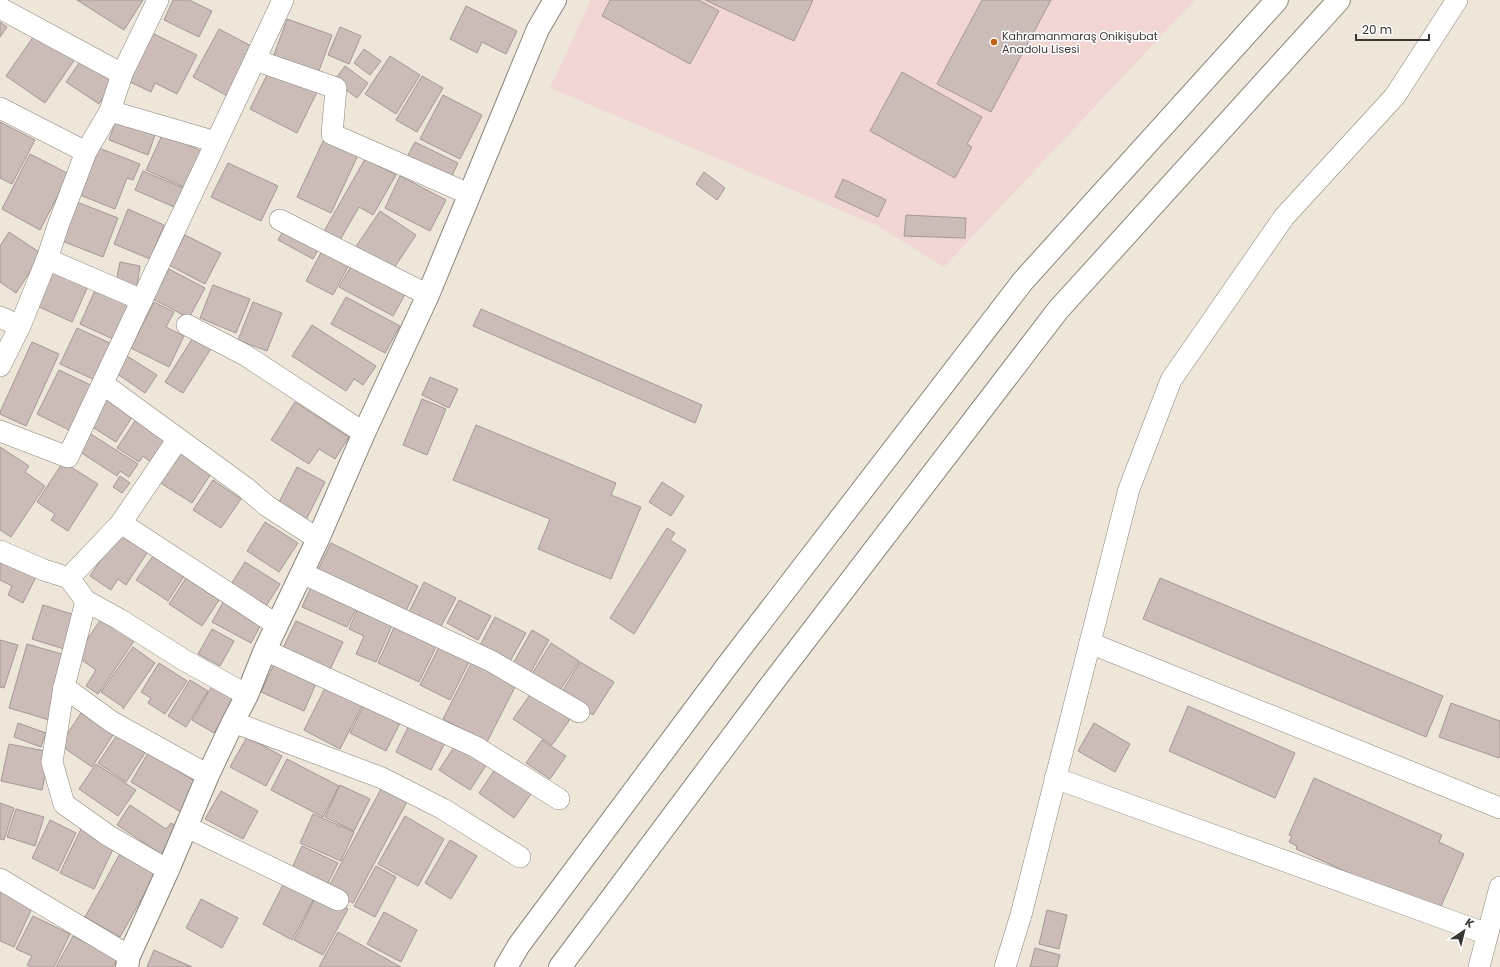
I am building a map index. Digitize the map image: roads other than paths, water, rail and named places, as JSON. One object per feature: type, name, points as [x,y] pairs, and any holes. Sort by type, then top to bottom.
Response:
[{"type":"main road","points":[[128,961],[187,827],[208,774],[247,695],[265,650],[318,539],[364,433],[428,294],[538,29],[555,0]]},
{"type":"main road","points":[[506,967],[519,945],[725,668],[1023,281],[1277,0]]},
{"type":"main road","points":[[560,967],[767,690],[1058,310],[1339,0]]},
{"type":"street","points":[[0,366],[20,326],[48,259],[59,222],[86,152],[110,111],[122,74],[158,0]]},
{"type":"street","points":[[0,431],[68,457],[283,0]]},
{"type":"street","points":[[1005,967],[1056,778],[1129,489],[1171,380],[1284,217],[1395,96],[1458,0]]},
{"type":"street","points":[[0,8],[122,74]]},
{"type":"street","points":[[255,60],[336,88],[332,134],[469,194]]},
{"type":"street","points":[[0,108],[86,152]]},
{"type":"street","points":[[110,111],[216,142]]},
{"type":"street","points":[[280,220],[428,294]]},
{"type":"street","points":[[48,259],[142,300]]},
{"type":"street","points":[[0,317],[20,326]]},
{"type":"street","points":[[187,325],[245,355],[364,433]]},
{"type":"street","points":[[103,384],[246,488],[267,506],[318,539]]},
{"type":"street","points":[[68,578],[121,523],[178,439]]},
{"type":"street","points":[[121,523],[277,625]]},
{"type":"street","points":[[0,551],[44,570],[68,578],[86,601],[119,619],[184,660],[247,695]]},
{"type":"street","points":[[302,573],[490,661],[579,712]]},
{"type":"street","points":[[86,601],[64,687],[52,762],[64,804],[109,836],[168,870]]},
{"type":"street","points":[[1090,643],[1500,808]]},
{"type":"street","points":[[265,650],[476,747],[559,798]]},
{"type":"street","points":[[64,687],[112,722],[208,774]]},
{"type":"street","points":[[233,722],[382,778],[443,809],[520,857]]},
{"type":"street","points":[[1056,778],[1487,934]]},
{"type":"street","points":[[187,827],[338,900]]},
{"type":"street","points":[[0,879],[128,961]]},
{"type":"street","points":[[1479,967],[1500,887]]},
{"type":"place","name":"Kahramanmaraş Onikişubat Anadolu Lisesi","points":[[994,42]]}]
